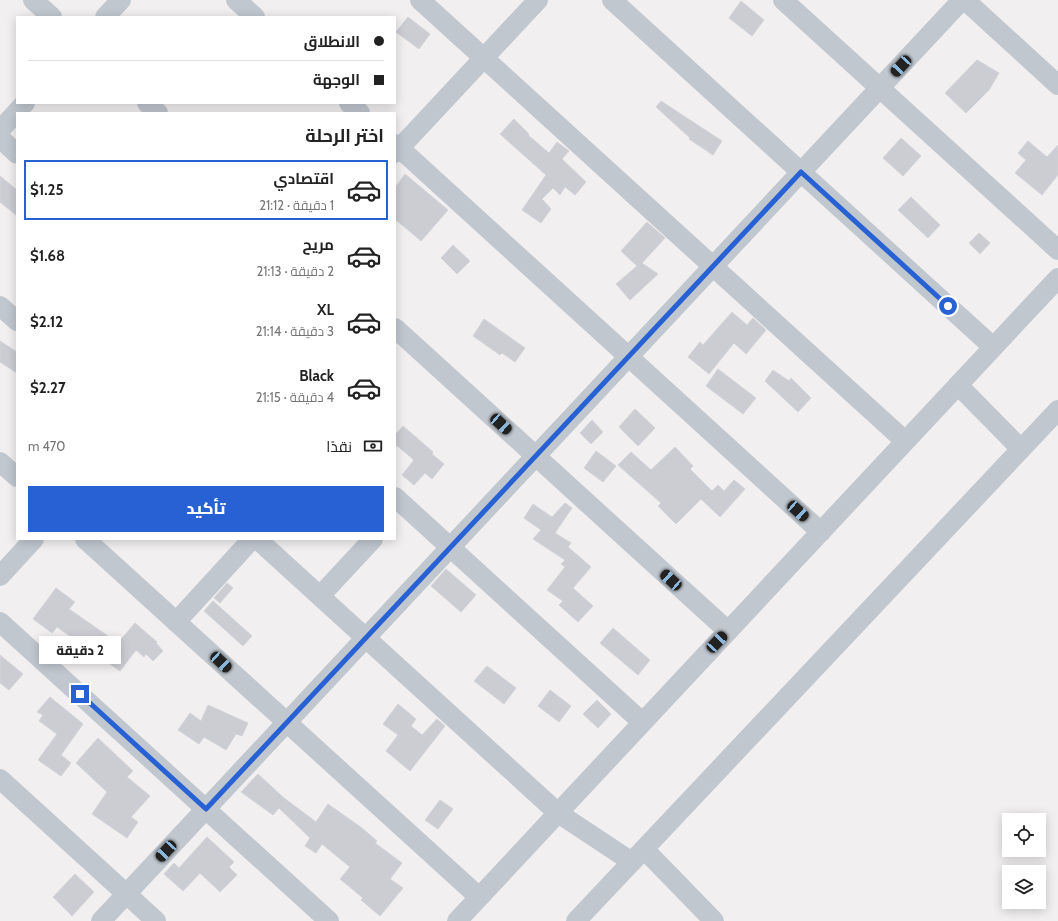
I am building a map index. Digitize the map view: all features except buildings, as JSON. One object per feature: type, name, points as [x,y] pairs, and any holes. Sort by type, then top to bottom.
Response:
[{"type":"street","points":[[33,0],[51,16]]},
{"type":"street","points":[[106,16],[121,0]]},
{"type":"street","points":[[236,0],[254,16]]},
{"type":"street","points":[[420,0],[905,441]]},
{"type":"street","points":[[538,0],[396,149],[629,356],[821,532]]},
{"type":"street","points":[[612,0],[993,347]]},
{"type":"street","points":[[783,0],[1058,250]]},
{"type":"street","points":[[101,921],[963,0],[1058,85]]},
{"type":"street","points":[[17,112],[24,104]]},
{"type":"street","points":[[148,104],[157,112]]},
{"type":"street","points":[[350,104],[359,112]]},
{"type":"street","points":[[0,130],[16,113]]},
{"type":"street","points":[[0,138],[16,153]]},
{"type":"street","points":[[457,921],[1058,278]]},
{"type":"street","points":[[0,306],[16,321]]},
{"type":"street","points":[[396,329],[728,631]]},
{"type":"street","points":[[958,385],[1021,449]]},
{"type":"street","points":[[576,921],[1058,410]]},
{"type":"street","points":[[0,462],[16,476]]},
{"type":"street","points":[[398,506],[450,547],[642,722]]},
{"type":"street","points":[[0,576],[33,540]]},
{"type":"street","points":[[86,540],[479,897]]},
{"type":"street","points":[[176,622],[251,540]]},
{"type":"street","points":[[258,540],[558,813],[638,856],[714,921]]},
{"type":"street","points":[[320,596],[372,540]]},
{"type":"street","points":[[0,622],[329,921]]},
{"type":"street","points":[[0,780],[156,921]]},
{"type":"route","points":[[80,694],[206,809],[801,172],[948,306]]}]
